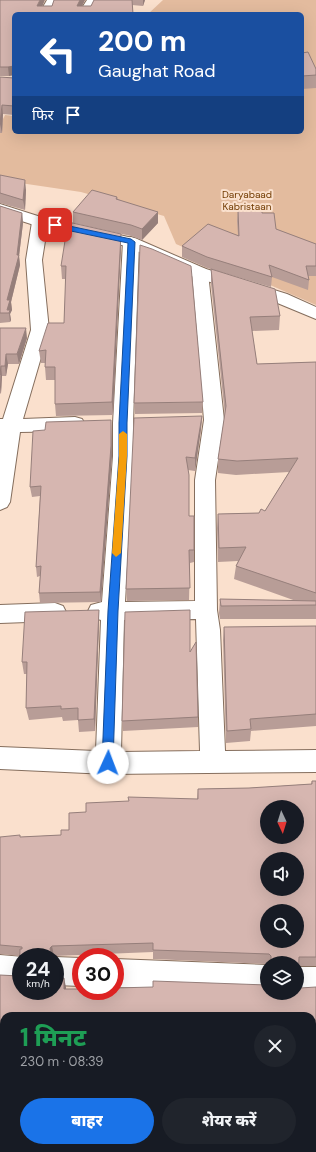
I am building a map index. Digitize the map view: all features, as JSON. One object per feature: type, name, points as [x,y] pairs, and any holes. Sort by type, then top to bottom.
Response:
[{"type":"street","points":[[45,12],[53,0]]},
{"type":"street","points":[[85,12],[93,0]]},
{"type":"street","points":[[0,209],[40,222],[131,242],[200,273],[281,298],[316,314]]},
{"type":"street","points":[[0,502],[5,426],[32,330],[34,260],[40,222]]},
{"type":"street","points":[[108,763],[113,611],[123,456],[115,423],[131,242]]},
{"type":"street","points":[[200,273],[206,420],[205,480],[213,762]]},
{"type":"street","points":[[5,426],[115,423]]},
{"type":"street","points":[[0,614],[113,611],[208,620],[232,630]]},
{"type":"street","points":[[0,758],[108,763],[316,761]]},
{"type":"street","points":[[0,969],[12,970]]},
{"type":"street","points":[[124,973],[260,979]]},
{"type":"street","points":[[304,980],[316,981]]},
{"type":"green space","name":"Daryabaad Kabristaan","points":[[163,0],[316,0],[316,305],[176,244],[164,216],[81,192],[0,180],[0,125],[5,115],[12,116],[12,134],[304,134],[304,12],[150,12]]},
{"type":"building","points":[[0,0],[40,0],[37,6],[52,6],[54,0],[80,0],[77,6],[91,6],[94,0],[132,0],[133,12],[12,12],[12,66],[0,67]]},
{"type":"building","points":[[308,52],[316,69],[316,75],[304,76],[304,53]]},
{"type":"building","points":[[0,77],[12,78],[12,106],[2,105],[0,124]]},
{"type":"building","points":[[0,175],[25,180],[23,200],[0,193]]},
{"type":"building","points":[[92,190],[117,197],[116,199],[158,212],[142,229],[131,225],[73,212]]},
{"type":"building","points":[[0,206],[22,213],[17,255],[19,255],[7,300],[10,300],[7,310],[10,310],[9,313],[0,313]]},
{"type":"building","points":[[238,210],[274,213],[276,229],[316,244],[316,266],[306,266],[309,280],[269,265],[272,277],[207,257],[182,246],[208,224],[239,236]]},
{"type":"building","points":[[68,222],[121,234],[112,402],[55,404],[55,367],[45,367],[46,350],[39,351],[48,323],[64,323],[66,266],[61,266]]},
{"type":"building","points":[[140,245],[191,266],[203,402],[134,403]]},
{"type":"building","points":[[211,269],[275,289],[280,316],[250,317],[257,364],[316,362],[316,593],[236,566],[246,547],[219,548],[218,514],[259,513],[261,509],[265,511],[298,458],[237,461],[218,459],[226,406]]},
{"type":"building","points":[[0,328],[26,328],[17,354],[6,354],[5,366],[1,366],[0,375]]},
{"type":"building","points":[[202,416],[195,458],[186,457],[189,475],[189,516],[194,516],[194,550],[189,550],[190,588],[126,589],[134,418]]},
{"type":"building","points":[[111,420],[111,446],[100,592],[39,593],[41,566],[36,567],[41,486],[30,487],[33,431],[45,430],[46,422]]},
{"type":"building","points":[[220,599],[316,601],[316,605],[221,606]]},
{"type":"building","points":[[99,610],[94,719],[78,720],[78,708],[61,709],[61,706],[26,708],[27,662],[22,662],[25,612]]},
{"type":"building","points":[[190,610],[190,652],[196,642],[198,717],[122,721],[125,612]]},
{"type":"building","points":[[316,626],[316,714],[250,719],[251,729],[227,731],[224,627]]},
{"type":"building","points":[[312,781],[316,781],[316,957],[153,950],[153,943],[52,946],[50,948],[22,948],[0,945],[0,837],[20,835],[20,837],[61,835],[61,830],[69,830],[69,813],[86,812],[86,803],[129,801],[128,797],[198,799],[198,789],[249,788],[312,784]]},
{"type":"building","points":[[0,975],[12,976],[12,1000],[64,1000],[64,989],[72,989],[72,1000],[124,1000],[124,988],[153,987],[153,981],[260,985],[260,1000],[304,1000],[304,988],[316,987],[316,1012],[0,1012]]},
{"type":"slow traffic","points":[[116,553],[123,456],[123,434]]},
{"type":"route","points":[[55,225],[131,242],[123,423],[123,456],[119,499],[113,611],[108,763]]}]
